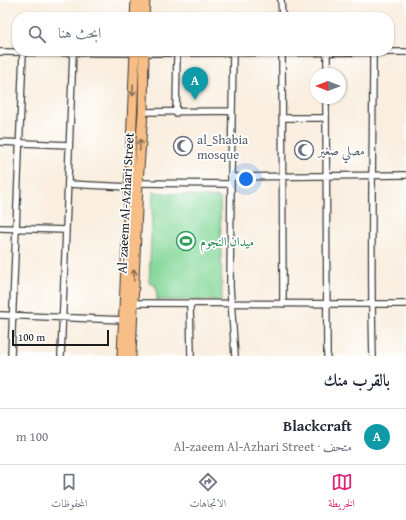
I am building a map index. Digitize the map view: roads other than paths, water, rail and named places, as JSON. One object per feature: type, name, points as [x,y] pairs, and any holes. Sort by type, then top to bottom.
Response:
[{"type":"main road","points":[[135,12],[136,0]]},
{"type":"main road","points":[[144,12],[145,0]]},
{"type":"main road","name":"Al-zaeem Al-Azhari Street","points":[[131,356],[142,112],[139,56]]},
{"type":"main road","name":"Al-zaeem Al-Azhari Street","points":[[122,356],[129,187],[139,56]]},
{"type":"street","points":[[281,0],[282,12]]},
{"type":"street","points":[[0,52],[12,52]]},
{"type":"street","points":[[394,52],[406,52]]},
{"type":"street","points":[[11,356],[23,56]]},
{"type":"street","points":[[61,356],[73,56]]},
{"type":"street","points":[[176,113],[177,56]]},
{"type":"street","points":[[233,56],[230,287],[235,356]]},
{"type":"street","points":[[282,56],[283,304]]},
{"type":"street","points":[[327,56],[327,68]]},
{"type":"street","points":[[373,56],[373,356]]},
{"type":"street","points":[[321,356],[327,354],[326,104]]},
{"type":"street","points":[[142,112],[176,113],[232,111]]},
{"type":"street","points":[[282,118],[326,118]]},
{"type":"street","points":[[0,142],[69,145]]},
{"type":"street","points":[[231,177],[406,175]]},
{"type":"street","points":[[138,183],[231,184]]},
{"type":"street","points":[[68,184],[129,187]]},
{"type":"street","points":[[0,228],[66,230]]},
{"type":"street","points":[[133,303],[326,305],[406,304]]},
{"type":"street","points":[[190,303],[191,356]]},
{"type":"street","points":[[0,315],[124,320]]},
{"type":"place","name":"Blackcraft","points":[[195,100]]},
{"type":"place","name":"al_Shabia mosque","points":[[183,146]]},
{"type":"place","name":"مصلي صغير","points":[[304,150]]},
{"type":"place","name":"ميدان النجوم","points":[[186,241]]}]
